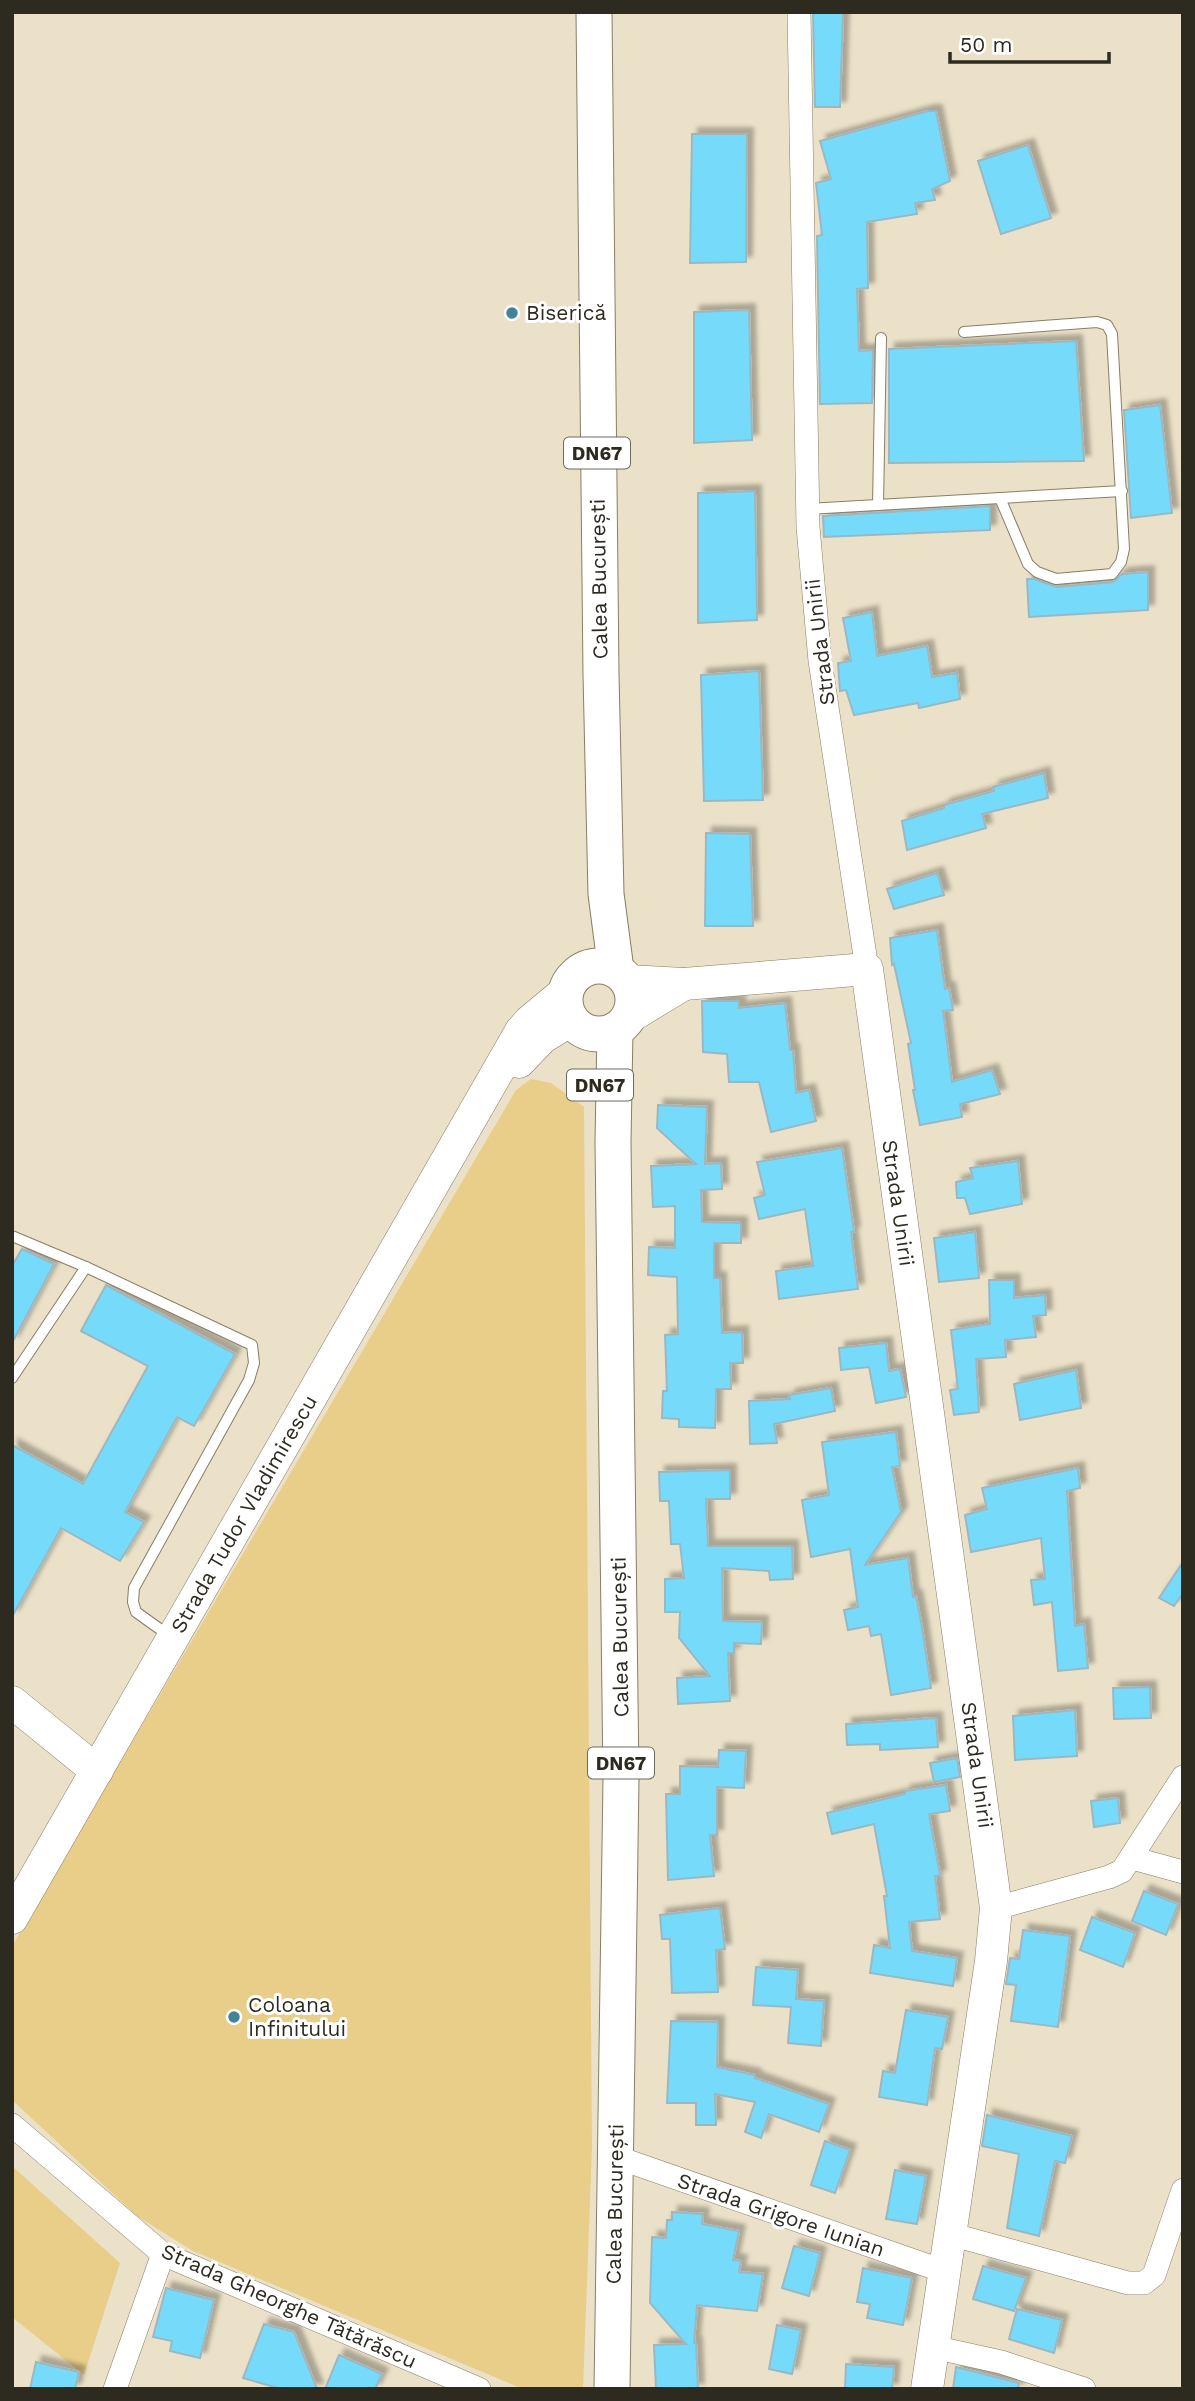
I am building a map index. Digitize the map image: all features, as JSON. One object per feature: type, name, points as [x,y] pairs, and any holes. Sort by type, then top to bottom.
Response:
[{"type":"main road","name":"Calea București","points":[[594,12],[597,407],[606,894],[591,1010],[614,1138],[621,1778],[612,2389]]},
{"type":"main road","name":"Calea București","points":[[591,1010],[633,999],[622,975],[606,894]]},
{"type":"main road","points":[[591,1010],[592,966],[604,965],[622,975],[684,984],[867,969]]},
{"type":"main road","name":"Strada Unirii","points":[[867,969],[996,1908],[928,2389]]},
{"type":"main road","name":"Strada Tudor Vladimirescu","points":[[12,1918],[522,1031],[530,1021],[591,1010],[684,984]]},
{"type":"main road","points":[[12,1702],[97,1771]]},
{"type":"street","name":"Strada Unirii","points":[[799,12],[807,509],[821,661],[867,969]]},
{"type":"street","points":[[996,1908],[1122,1871],[1183,1777]]},
{"type":"street","points":[[1132,1858],[1183,1872]]},
{"type":"street","name":"Strada Gheorghe Tătărăscu","points":[[12,2125],[163,2254],[479,2389]]},
{"type":"street","name":"Strada Grigore Iunian","points":[[616,2157],[946,2272]]},
{"type":"street","points":[[950,2234],[1128,2283],[1143,2283],[1154,2275],[1183,2190]]},
{"type":"street","points":[[115,2389],[163,2254]]},
{"type":"street","points":[[933,2347],[1000,2362],[1084,2389]]},
{"type":"lane","points":[[964,332],[1097,321],[1107,326],[1112,334],[1122,491],[1124,549],[1121,562],[1112,574],[1056,579],[1037,572],[1028,564],[1000,498]]},
{"type":"lane","points":[[878,505],[881,338]]},
{"type":"lane","points":[[807,509],[1122,491]]},
{"type":"lane","points":[[12,1236],[86,1267],[252,1345],[254,1363],[249,1380],[134,1588],[133,1602],[136,1612],[173,1638]]},
{"type":"lane","points":[[12,1378],[86,1267]]},
{"type":"shaded area","points":[[531,1079],[551,1083],[584,1107],[592,2147],[583,2389],[523,2389],[193,2251],[137,2216],[12,2100],[12,1946],[516,1090]]},
{"type":"shaded area","points":[[12,2166],[120,2263],[84,2375],[12,2317]]},
{"type":"building","points":[[813,12],[843,12],[840,107],[815,107]]},
{"type":"building","points":[[936,111],[950,181],[932,189],[935,200],[915,203],[917,214],[867,222],[868,288],[857,289],[859,351],[873,350],[872,403],[820,404],[817,236],[822,235],[816,183],[831,179],[820,141]]},
{"type":"building","points":[[692,134],[747,134],[746,262],[690,263]]},
{"type":"building","points":[[1028,145],[1051,218],[1001,234],[978,161]]},
{"type":"building","points":[[749,310],[752,440],[694,443],[694,312]]},
{"type":"building","points":[[1076,341],[1084,461],[889,463],[889,349]]},
{"type":"building","points":[[1160,405],[1172,513],[1131,518],[1124,410]]},
{"type":"building","points":[[755,491],[757,620],[698,623],[698,493]]},
{"type":"building","points":[[990,506],[990,530],[824,537],[823,516]]},
{"type":"building","points":[[1148,572],[1148,610],[1029,617],[1027,579],[1057,587],[1113,582],[1122,574]]},
{"type":"building","points":[[872,612],[877,656],[927,646],[932,677],[957,673],[960,699],[919,708],[918,703],[854,715],[846,690],[840,691],[838,663],[851,661],[843,618]]},
{"type":"building","points":[[759,671],[763,800],[704,801],[701,675]]},
{"type":"building","points":[[1044,773],[1048,798],[982,814],[986,828],[907,850],[902,821],[944,808],[944,805],[994,791],[993,787]]},
{"type":"building","points":[[706,833],[750,834],[753,926],[705,926]]},
{"type":"building","points":[[937,873],[944,895],[894,909],[887,889]]},
{"type":"building","points":[[937,930],[945,989],[949,988],[953,1010],[943,1011],[952,1082],[992,1070],[1000,1094],[960,1104],[962,1117],[920,1125],[913,1090],[908,1044],[911,1043],[894,964],[892,965],[890,938]]},
{"type":"building","points":[[702,1001],[739,1001],[739,1008],[785,1003],[790,1050],[793,1050],[796,1093],[809,1090],[816,1121],[771,1132],[759,1082],[729,1082],[727,1054],[703,1052]]},
{"type":"building","points":[[658,1105],[707,1107],[705,1164],[721,1163],[722,1189],[701,1190],[702,1222],[741,1223],[741,1243],[714,1243],[714,1278],[720,1278],[722,1333],[742,1332],[743,1363],[730,1363],[731,1389],[716,1389],[715,1428],[679,1427],[679,1419],[662,1418],[663,1391],[667,1391],[665,1335],[678,1334],[677,1277],[648,1275],[649,1247],[675,1248],[675,1206],[653,1207],[651,1166],[696,1164],[657,1128]]},
{"type":"building","points":[[842,1148],[854,1232],[851,1232],[858,1289],[779,1299],[776,1271],[813,1266],[805,1209],[759,1219],[754,1198],[765,1195],[757,1162]]},
{"type":"building","points":[[1018,1161],[1022,1204],[970,1214],[965,1198],[957,1198],[956,1182],[973,1178],[970,1168]]},
{"type":"building","points":[[975,1232],[979,1278],[939,1282],[934,1238]]},
{"type":"building","points":[[22,1249],[54,1264],[12,1343],[12,1266]]},
{"type":"building","points":[[989,1280],[1014,1280],[1014,1298],[1045,1295],[1046,1315],[1033,1316],[1036,1337],[1005,1340],[1006,1357],[976,1359],[979,1412],[954,1415],[950,1390],[958,1389],[951,1330],[990,1324]]},
{"type":"building","points":[[106,1285],[235,1354],[194,1426],[177,1417],[125,1512],[144,1522],[120,1561],[61,1528],[12,1617],[12,1445],[83,1484],[148,1366],[81,1331]]},
{"type":"building","points":[[886,1343],[889,1371],[900,1369],[906,1397],[876,1403],[869,1367],[841,1370],[839,1348]]},
{"type":"building","points":[[1076,1370],[1081,1408],[1020,1420],[1014,1384]]},
{"type":"building","points":[[831,1388],[835,1411],[774,1424],[777,1443],[750,1444],[749,1401],[790,1399],[789,1395]]},
{"type":"building","points":[[896,1432],[900,1466],[892,1467],[901,1512],[865,1565],[908,1558],[931,1688],[891,1695],[881,1634],[871,1636],[869,1626],[848,1630],[844,1610],[858,1607],[850,1549],[811,1557],[802,1500],[829,1495],[822,1442]]},
{"type":"building","points":[[1078,1468],[1080,1488],[1067,1491],[1075,1626],[1084,1624],[1088,1668],[1058,1671],[1052,1602],[1034,1605],[1031,1580],[1045,1579],[1041,1538],[971,1552],[965,1515],[987,1509],[982,1488]]},
{"type":"building","points":[[730,1470],[730,1499],[706,1499],[708,1546],[792,1546],[793,1579],[770,1580],[769,1571],[722,1568],[723,1621],[762,1622],[761,1644],[734,1643],[734,1653],[728,1653],[730,1701],[678,1704],[677,1678],[710,1676],[679,1638],[680,1612],[665,1612],[665,1579],[684,1578],[680,1544],[671,1544],[669,1501],[660,1501],[659,1472]]},
{"type":"building","points":[[1183,1562],[1183,1593],[1174,1606],[1159,1598]]},
{"type":"building","points":[[1150,1687],[1151,1718],[1114,1719],[1113,1688]]},
{"type":"building","points":[[1075,1710],[1077,1756],[1015,1760],[1013,1716]]},
{"type":"building","points":[[936,1718],[938,1747],[880,1750],[880,1744],[847,1745],[846,1724]]},
{"type":"building","points":[[719,1750],[746,1751],[744,1788],[717,1787],[717,1835],[710,1835],[714,1876],[668,1880],[666,1794],[680,1794],[680,1766],[718,1767]]},
{"type":"building","points":[[957,1758],[960,1777],[934,1782],[930,1763]]},
{"type":"building","points":[[946,1785],[950,1811],[929,1814],[940,1876],[935,1876],[940,1919],[909,1922],[912,1951],[957,1958],[953,1986],[870,1973],[874,1945],[890,1948],[884,1896],[887,1896],[874,1824],[832,1834],[827,1813],[905,1794],[905,1791]]},
{"type":"building","points":[[1118,1798],[1120,1823],[1094,1827],[1091,1801]]},
{"type":"building","points":[[1144,1891],[1178,1904],[1166,1935],[1132,1921]]},
{"type":"building","points":[[720,1908],[725,1949],[716,1950],[718,1992],[672,1993],[670,1939],[662,1939],[660,1915]]},
{"type":"building","points":[[1092,1917],[1135,1933],[1123,1967],[1080,1950]]},
{"type":"building","points":[[1023,1930],[1070,1936],[1058,2027],[1011,2021],[1016,1985],[1006,1984],[1010,1958],[1019,1959]]},
{"type":"building","points":[[756,1967],[798,1970],[796,1999],[824,2001],[821,2046],[788,2043],[791,2007],[753,2005]]},
{"type":"building","points":[[906,2010],[948,2017],[942,2049],[935,2048],[927,2105],[879,2097],[883,2071],[895,2073]]},
{"type":"building","points":[[671,2021],[718,2022],[717,2067],[755,2075],[755,2078],[829,2104],[819,2132],[769,2114],[761,2138],[745,2132],[755,2102],[715,2094],[716,2125],[696,2125],[696,2103],[667,2103]]},
{"type":"building","points":[[987,2115],[1072,2136],[1065,2163],[1055,2161],[1039,2236],[1007,2228],[1019,2154],[982,2146]]},
{"type":"building","points":[[825,2141],[850,2150],[835,2193],[811,2185]]},
{"type":"building","points":[[895,2170],[926,2176],[917,2224],[886,2219]]},
{"type":"building","points":[[672,2212],[703,2214],[702,2224],[739,2231],[733,2260],[741,2261],[739,2272],[763,2274],[757,2311],[697,2305],[694,2343],[698,2389],[656,2389],[654,2345],[686,2344],[650,2303],[652,2237],[666,2238],[667,2220],[672,2220]]},
{"type":"building","points":[[794,2246],[820,2253],[809,2296],[782,2288]]},
{"type":"building","points":[[983,2266],[1026,2278],[1014,2311],[973,2299]]},
{"type":"building","points":[[863,2268],[912,2278],[903,2325],[867,2318],[870,2304],[857,2302]]},
{"type":"building","points":[[166,2288],[214,2300],[200,2358],[170,2351],[172,2341],[153,2337]]},
{"type":"building","points":[[1017,2309],[1062,2320],[1054,2353],[1009,2339]]},
{"type":"building","points":[[264,2324],[294,2332],[317,2389],[281,2389],[243,2378]]},
{"type":"building","points":[[777,2325],[801,2330],[792,2374],[769,2369]]},
{"type":"building","points":[[339,2355],[382,2374],[375,2389],[325,2389]]},
{"type":"building","points":[[36,2362],[79,2372],[75,2389],[30,2389]]},
{"type":"building","points":[[846,2364],[894,2367],[892,2389],[845,2389]]},
{"type":"building","points":[[956,2367],[1019,2383],[1018,2389],[953,2389]]},
{"type":"place","name":"Biserică","points":[[512,313]]},
{"type":"place","name":"Coloana Infinitului","points":[[234,2017]]}]
